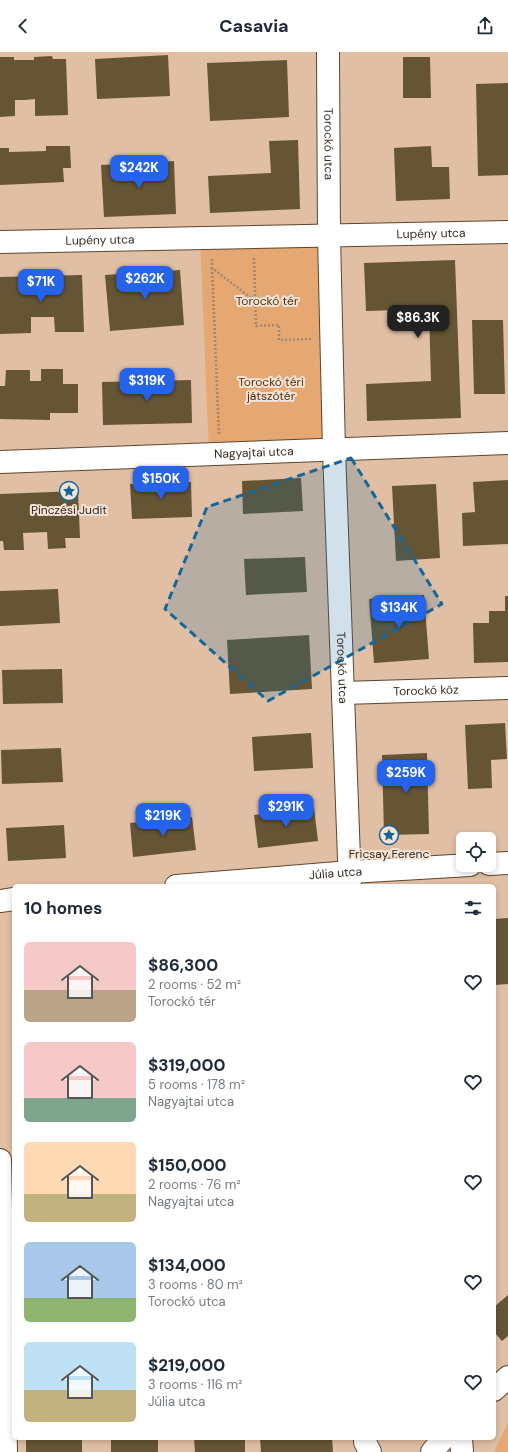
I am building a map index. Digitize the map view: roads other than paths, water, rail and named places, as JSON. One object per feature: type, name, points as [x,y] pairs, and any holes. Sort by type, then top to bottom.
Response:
[{"type":"street","name":"Torockó utca","points":[[328,52],[329,236]]},
{"type":"street","name":"Lupény utca","points":[[0,242],[508,232]]},
{"type":"street","points":[[329,236],[334,450]]},
{"type":"street","name":"Nagyajtai utca","points":[[0,462],[508,443]]},
{"type":"street","name":"Torockó utca","points":[[334,450],[350,879]]},
{"type":"street","name":"Torockó köz","points":[[343,693],[508,688]]},
{"type":"street","points":[[496,864],[508,863]]},
{"type":"street","name":"Júlia utca","points":[[226,884],[350,879],[456,867]]},
{"type":"street","points":[[0,901],[12,899]]},
{"type":"street","points":[[0,1160],[6,1452]]},
{"type":"street","points":[[496,1388],[508,1377]]},
{"type":"street","points":[[365,1440],[370,1452]]},
{"type":"street","points":[[432,1452],[442,1440]]},
{"type":"street","points":[[461,1440],[462,1452]]},
{"type":"place","name":"Pinczési Judit","points":[[69,491]]},
{"type":"place","name":"Fricsay Ferenc","points":[[389,835]]},
{"type":"park label","name":"Torockó tér","points":[[267,301]]},
{"type":"park label","name":"Torockó téri játszótér","points":[[271,389]]}]
